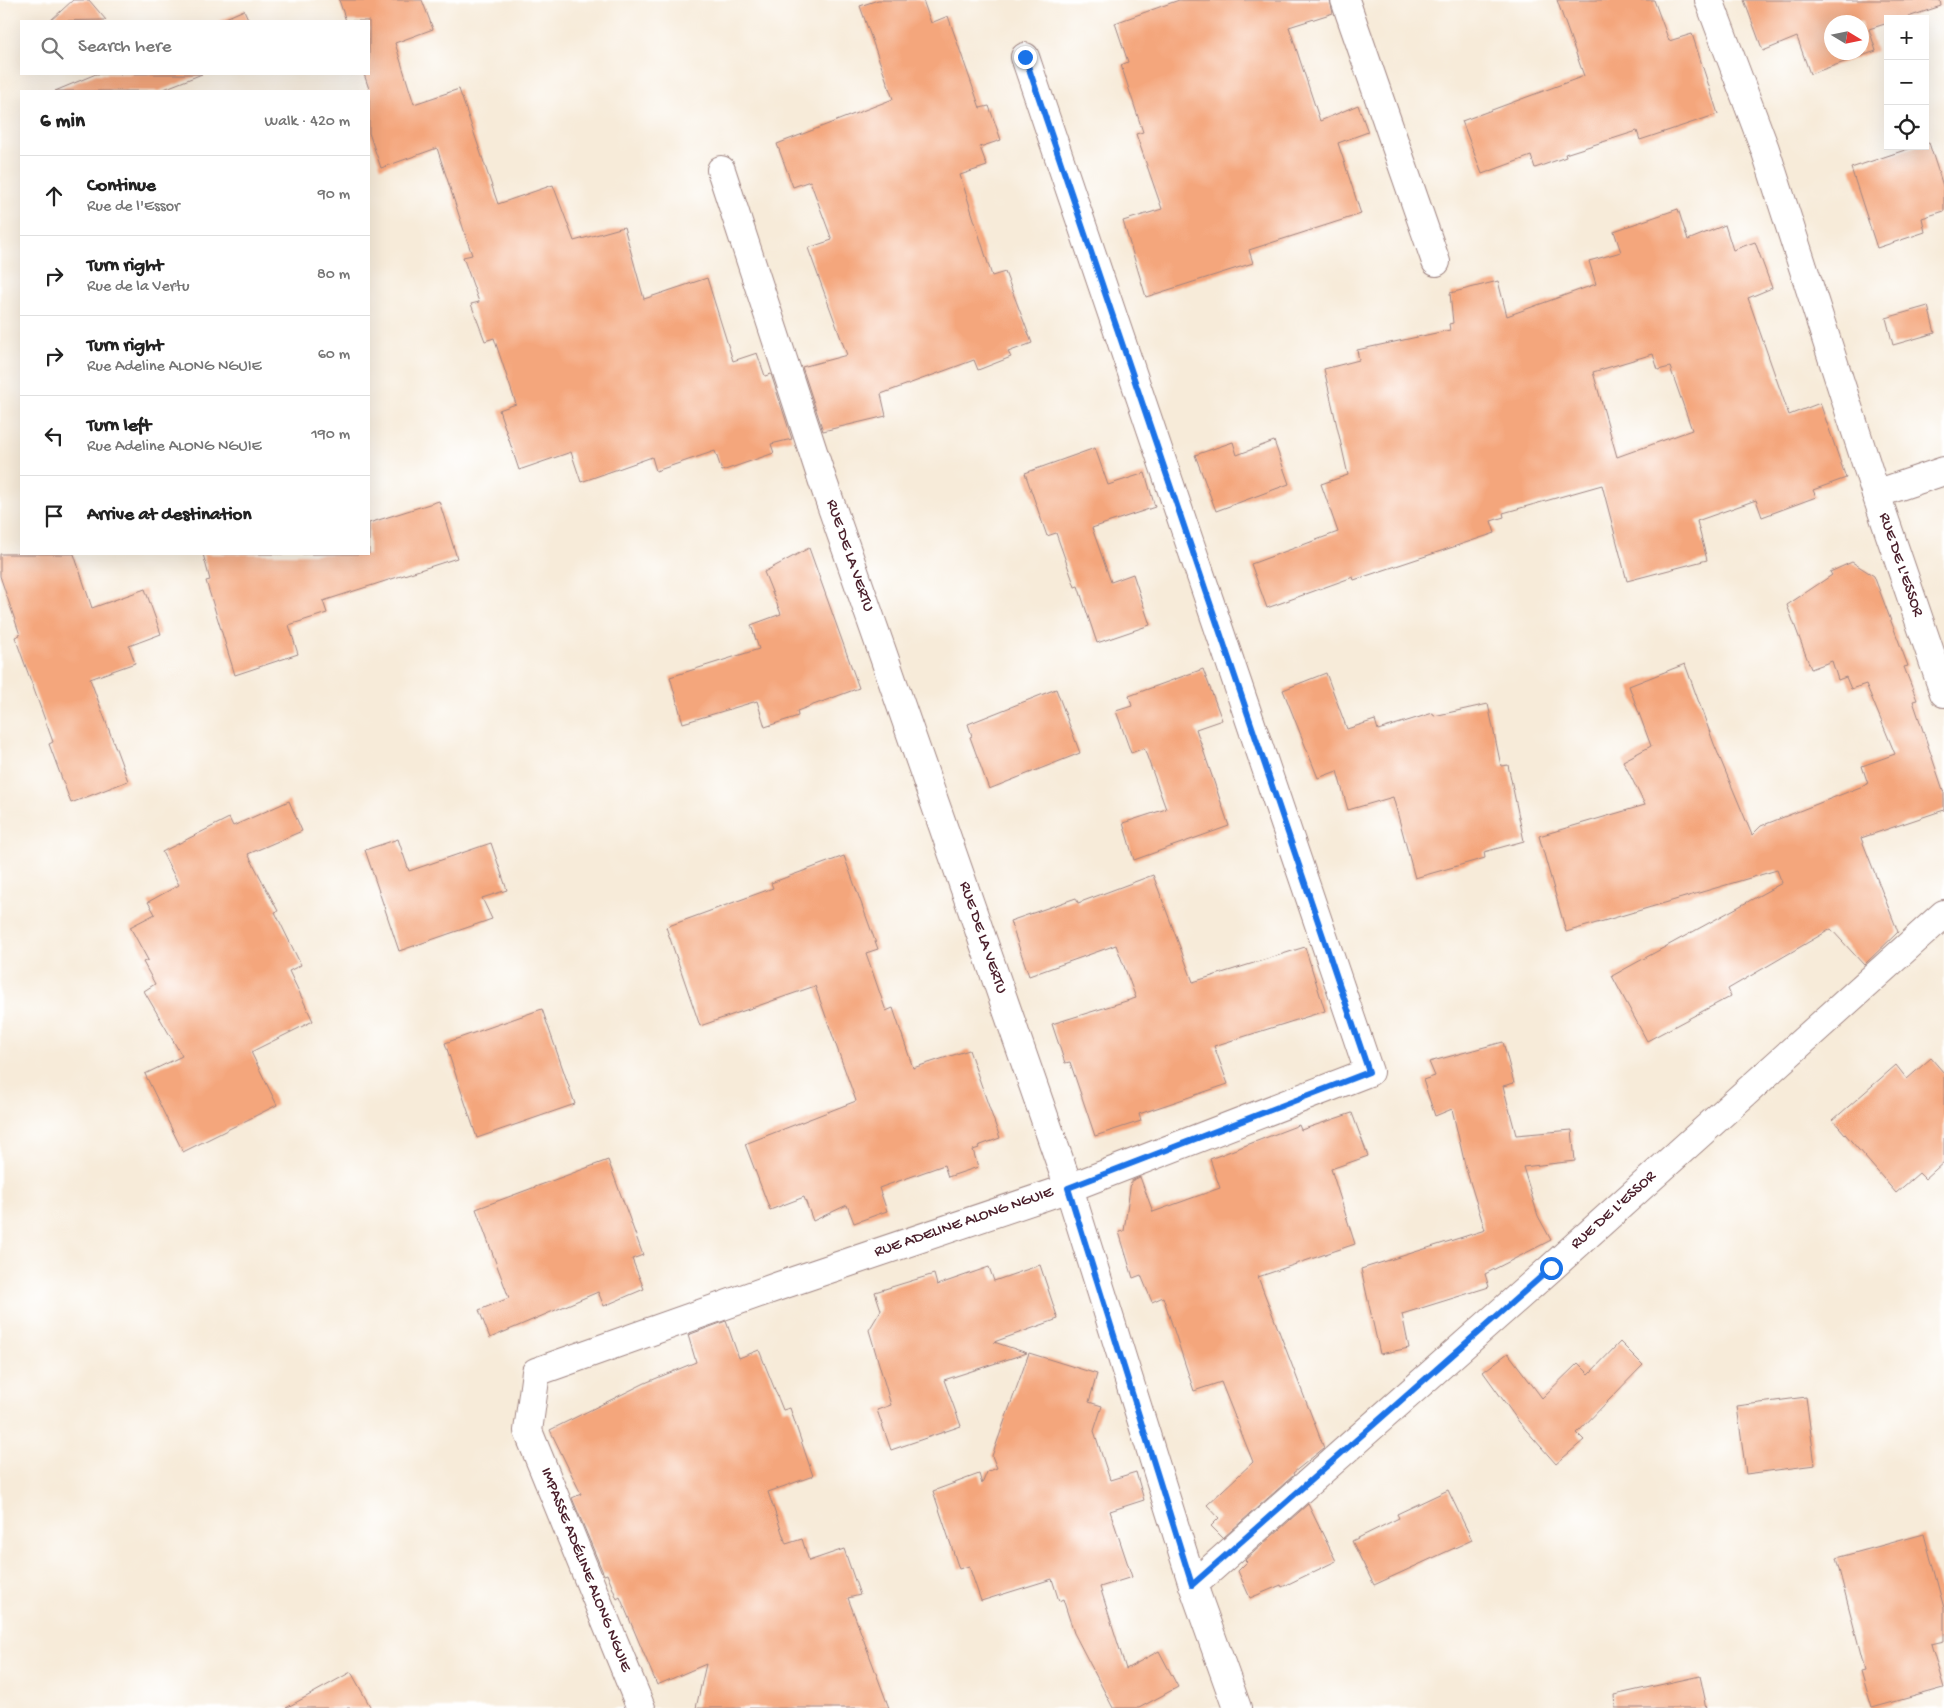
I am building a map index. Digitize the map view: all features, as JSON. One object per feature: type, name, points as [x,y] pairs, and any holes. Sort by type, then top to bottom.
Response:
[{"type":"street","points":[[1345,0],[1436,262]]},
{"type":"street","name":"RUE DE L'ESSOR","points":[[1709,0],[1764,149],[1876,494],[1944,693]]},
{"type":"street","name":"RUE ADELINE ALONG NGUIE","points":[[528,1431],[536,1372],[779,1286],[1068,1188],[1369,1072],[1025,57]]},
{"type":"street","name":"RUE DE LA VERTU","points":[[721,170],[823,482],[1068,1188],[1192,1585],[1237,1708]]},
{"type":"street","points":[[1876,494],[1944,471]]},
{"type":"street","name":"RUE DE L'ESSOR","points":[[1192,1585],[1551,1268],[1944,914]]},
{"type":"street","name":"IMPASSE ADÉLINE ALONG NGUIE","points":[[528,1431],[642,1708]]},
{"type":"building","points":[[73,0],[89,0],[106,20],[51,20]]},
{"type":"building","points":[[339,0],[422,0],[433,29],[395,43],[414,104],[459,89],[498,204],[553,185],[574,241],[624,227],[644,299],[707,278],[733,361],[757,353],[765,376],[771,374],[792,439],[771,444],[774,453],[722,471],[715,451],[656,471],[652,457],[581,482],[571,452],[519,470],[499,410],[516,404],[494,338],[485,341],[471,304],[479,302],[463,257],[472,255],[437,148],[381,168],[370,136],[370,90],[364,75],[370,75],[370,20],[346,20]]},
{"type":"building","points":[[878,0],[923,0],[931,23],[948,16],[980,108],[989,106],[1001,140],[980,147],[987,166],[960,175],[992,276],[1005,272],[1032,343],[1008,352],[1011,357],[978,370],[974,360],[881,394],[886,416],[823,431],[802,367],[847,355],[808,248],[832,240],[810,181],[793,187],[777,144],[893,99],[860,6]]},
{"type":"building","points":[[1179,0],[1330,0],[1333,13],[1289,27],[1320,121],[1358,105],[1368,132],[1338,143],[1361,214],[1249,250],[1253,263],[1146,297],[1123,221],[1162,209],[1136,134],[1143,132],[1121,65],[1128,62],[1115,23]]},
{"type":"building","points":[[1557,0],[1654,0],[1669,41],[1692,34],[1718,114],[1640,140],[1637,131],[1565,154],[1566,157],[1535,168],[1531,156],[1482,174],[1462,121],[1584,76]]},
{"type":"building","points":[[1744,0],[1940,0],[1941,6],[1914,15],[1884,15],[1884,24],[1869,29],[1869,15],[1824,15],[1824,60],[1850,60],[1810,74],[1797,37],[1763,51]]},
{"type":"building","points":[[244,10],[249,20],[221,20]]},
{"type":"building","points":[[1869,29],[1876,51],[1869,53]]},
{"type":"building","points":[[94,75],[199,75],[162,90],[57,90]]},
{"type":"building","points":[[1929,143],[1944,189],[1944,211],[1922,218],[1925,232],[1877,248],[1851,168],[1905,150],[1929,150]]},
{"type":"building","points":[[1678,209],[1688,240],[1725,225],[1733,250],[1755,242],[1772,288],[1748,298],[1789,415],[1820,403],[1846,478],[1813,490],[1816,497],[1762,517],[1756,500],[1697,521],[1707,560],[1627,581],[1602,485],[1503,513],[1504,517],[1491,521],[1495,533],[1354,580],[1353,577],[1267,608],[1251,564],[1338,532],[1321,484],[1348,475],[1324,369],[1359,360],[1357,350],[1450,330],[1449,324],[1453,323],[1450,293],[1498,281],[1507,316],[1596,284],[1589,261],[1621,252],[1614,231]],"holes":[[[1653,354],[1658,370],[1670,367],[1692,430],[1617,457],[1593,372]]]},
{"type":"building","points":[[1928,306],[1935,333],[1893,345],[1886,318]]},
{"type":"building","points":[[1274,441],[1289,484],[1216,511],[1195,455],[1233,442],[1237,455]]},
{"type":"building","points":[[1095,448],[1108,485],[1145,473],[1155,507],[1092,528],[1111,582],[1133,574],[1150,625],[1097,643],[1078,586],[1075,587],[1056,533],[1047,536],[1025,473]]},
{"type":"building","points":[[439,501],[457,558],[323,601],[327,613],[289,625],[298,654],[235,675],[206,581],[210,580],[203,555],[370,555],[370,523]]},
{"type":"building","points":[[809,548],[859,688],[797,711],[798,716],[765,727],[757,701],[683,723],[670,677],[759,649],[751,625],[781,614],[764,572]]},
{"type":"building","points":[[0,554],[74,555],[92,608],[145,589],[161,634],[129,646],[135,663],[90,679],[128,781],[71,803],[49,744],[53,742],[15,637],[20,635],[0,576]]},
{"type":"building","points":[[1852,562],[1874,576],[1908,666],[1904,667],[1917,700],[1913,701],[1944,793],[1944,810],[1861,838],[1898,932],[1864,965],[1831,929],[1728,989],[1731,996],[1647,1041],[1612,976],[1782,883],[1777,870],[1566,932],[1539,836],[1645,805],[1623,761],[1651,746],[1629,686],[1685,664],[1714,744],[1752,835],[1761,826],[1868,784],[1862,766],[1895,754],[1866,684],[1851,689],[1846,677],[1838,680],[1832,661],[1811,669],[1787,605],[1832,575],[1830,572]]},
{"type":"building","points":[[1203,669],[1222,720],[1196,729],[1229,826],[1134,860],[1123,823],[1166,809],[1144,748],[1131,753],[1116,711],[1132,706],[1129,696]]},
{"type":"building","points":[[1326,673],[1347,729],[1375,720],[1378,730],[1433,713],[1434,716],[1488,704],[1501,766],[1508,765],[1524,841],[1484,852],[1485,858],[1415,878],[1393,797],[1348,810],[1337,771],[1318,778],[1283,690]]},
{"type":"building","points":[[1056,689],[1080,753],[989,789],[970,737],[972,736],[968,724]]},
{"type":"building","points":[[289,801],[302,831],[248,854],[278,911],[275,912],[301,965],[289,971],[313,1021],[251,1052],[277,1105],[183,1152],[145,1074],[182,1056],[144,991],[155,984],[143,962],[148,960],[130,927],[155,914],[148,902],[179,885],[162,852],[229,818],[233,826]]},
{"type":"building","points":[[398,839],[409,871],[491,843],[507,890],[482,898],[492,919],[399,951],[365,850]]},
{"type":"building","points":[[844,856],[878,949],[866,953],[886,1011],[893,1008],[913,1068],[969,1050],[1000,1138],[978,1146],[979,1148],[973,1150],[978,1167],[948,1177],[944,1165],[879,1188],[887,1211],[854,1223],[847,1205],[813,1221],[804,1197],[770,1210],[745,1144],[856,1101],[815,986],[700,1026],[666,927],[773,888],[771,883]]},
{"type":"building","points":[[1153,875],[1193,982],[1305,947],[1325,1011],[1214,1046],[1228,1084],[1139,1114],[1141,1121],[1095,1136],[1070,1062],[1065,1063],[1052,1024],[1136,998],[1116,945],[1029,976],[1010,921],[1076,898],[1078,903]]},
{"type":"building","points":[[542,1009],[575,1104],[477,1138],[445,1043]]},
{"type":"building","points":[[1503,1042],[1514,1083],[1503,1086],[1516,1135],[1572,1130],[1575,1161],[1523,1167],[1538,1216],[1551,1240],[1485,1274],[1489,1287],[1402,1314],[1409,1348],[1380,1354],[1361,1269],[1485,1230],[1466,1169],[1452,1109],[1435,1116],[1423,1080],[1435,1076],[1429,1062]]},
{"type":"building","points":[[1931,1058],[1944,1073],[1944,1162],[1925,1179],[1919,1173],[1896,1193],[1833,1120],[1896,1065],[1907,1079]]},
{"type":"building","points":[[1352,1113],[1368,1156],[1331,1169],[1355,1244],[1258,1277],[1324,1448],[1293,1473],[1294,1475],[1223,1538],[1211,1526],[1219,1518],[1207,1505],[1253,1462],[1221,1382],[1194,1391],[1163,1297],[1152,1302],[1141,1275],[1133,1278],[1119,1232],[1124,1231],[1131,1181],[1140,1177],[1153,1212],[1220,1188],[1210,1159],[1299,1125],[1301,1130]]},
{"type":"building","points":[[608,1160],[643,1255],[632,1259],[644,1289],[604,1306],[598,1292],[490,1338],[479,1310],[509,1298],[476,1209]]},
{"type":"building","points":[[1040,1265],[1058,1319],[994,1342],[1027,1353],[944,1380],[961,1426],[891,1450],[877,1410],[891,1405],[869,1330],[881,1310],[875,1292],[934,1274],[937,1285],[989,1267],[994,1281]]},
{"type":"building","points":[[726,1321],[739,1358],[759,1350],[783,1410],[790,1408],[813,1476],[768,1492],[786,1544],[802,1539],[809,1561],[844,1549],[860,1595],[848,1598],[889,1708],[696,1708],[706,1664],[657,1685],[620,1597],[617,1599],[607,1574],[604,1575],[572,1498],[581,1494],[550,1430],[645,1383],[696,1362],[688,1335]]},
{"type":"building","points":[[1620,1342],[1643,1365],[1577,1433],[1584,1440],[1556,1464],[1519,1422],[1483,1372],[1508,1353],[1542,1398],[1578,1363],[1589,1374]]},
{"type":"building","points":[[1029,1353],[1097,1374],[1089,1402],[1102,1406],[1094,1431],[1110,1480],[1136,1472],[1144,1500],[1110,1511],[1132,1577],[1100,1587],[1126,1669],[1159,1651],[1178,1687],[1139,1708],[1113,1708],[1074,1633],[1063,1599],[1059,1601],[1052,1579],[981,1601],[969,1566],[959,1569],[933,1491],[979,1474],[982,1484],[987,1472],[997,1468],[992,1456]]},
{"type":"building","points":[[1806,1397],[1815,1465],[1746,1474],[1737,1406]]},
{"type":"building","points":[[1448,1490],[1472,1540],[1374,1585],[1352,1541],[1399,1518],[1397,1514]]},
{"type":"building","points":[[1308,1504],[1336,1561],[1282,1587],[1281,1585],[1250,1598],[1238,1571],[1247,1562],[1245,1560]]},
{"type":"building","points":[[1924,1534],[1944,1608],[1944,1641],[1931,1644],[1944,1688],[1872,1708],[1861,1671],[1865,1670],[1836,1558]]},
{"type":"building","points":[[351,1672],[371,1708],[286,1708]]},
{"type":"building","points":[[1700,1676],[1707,1708],[1615,1708],[1614,1695]]},
{"type":"route","points":[[1025,57],[1369,1072],[1068,1188],[1192,1585],[1551,1268]]}]
